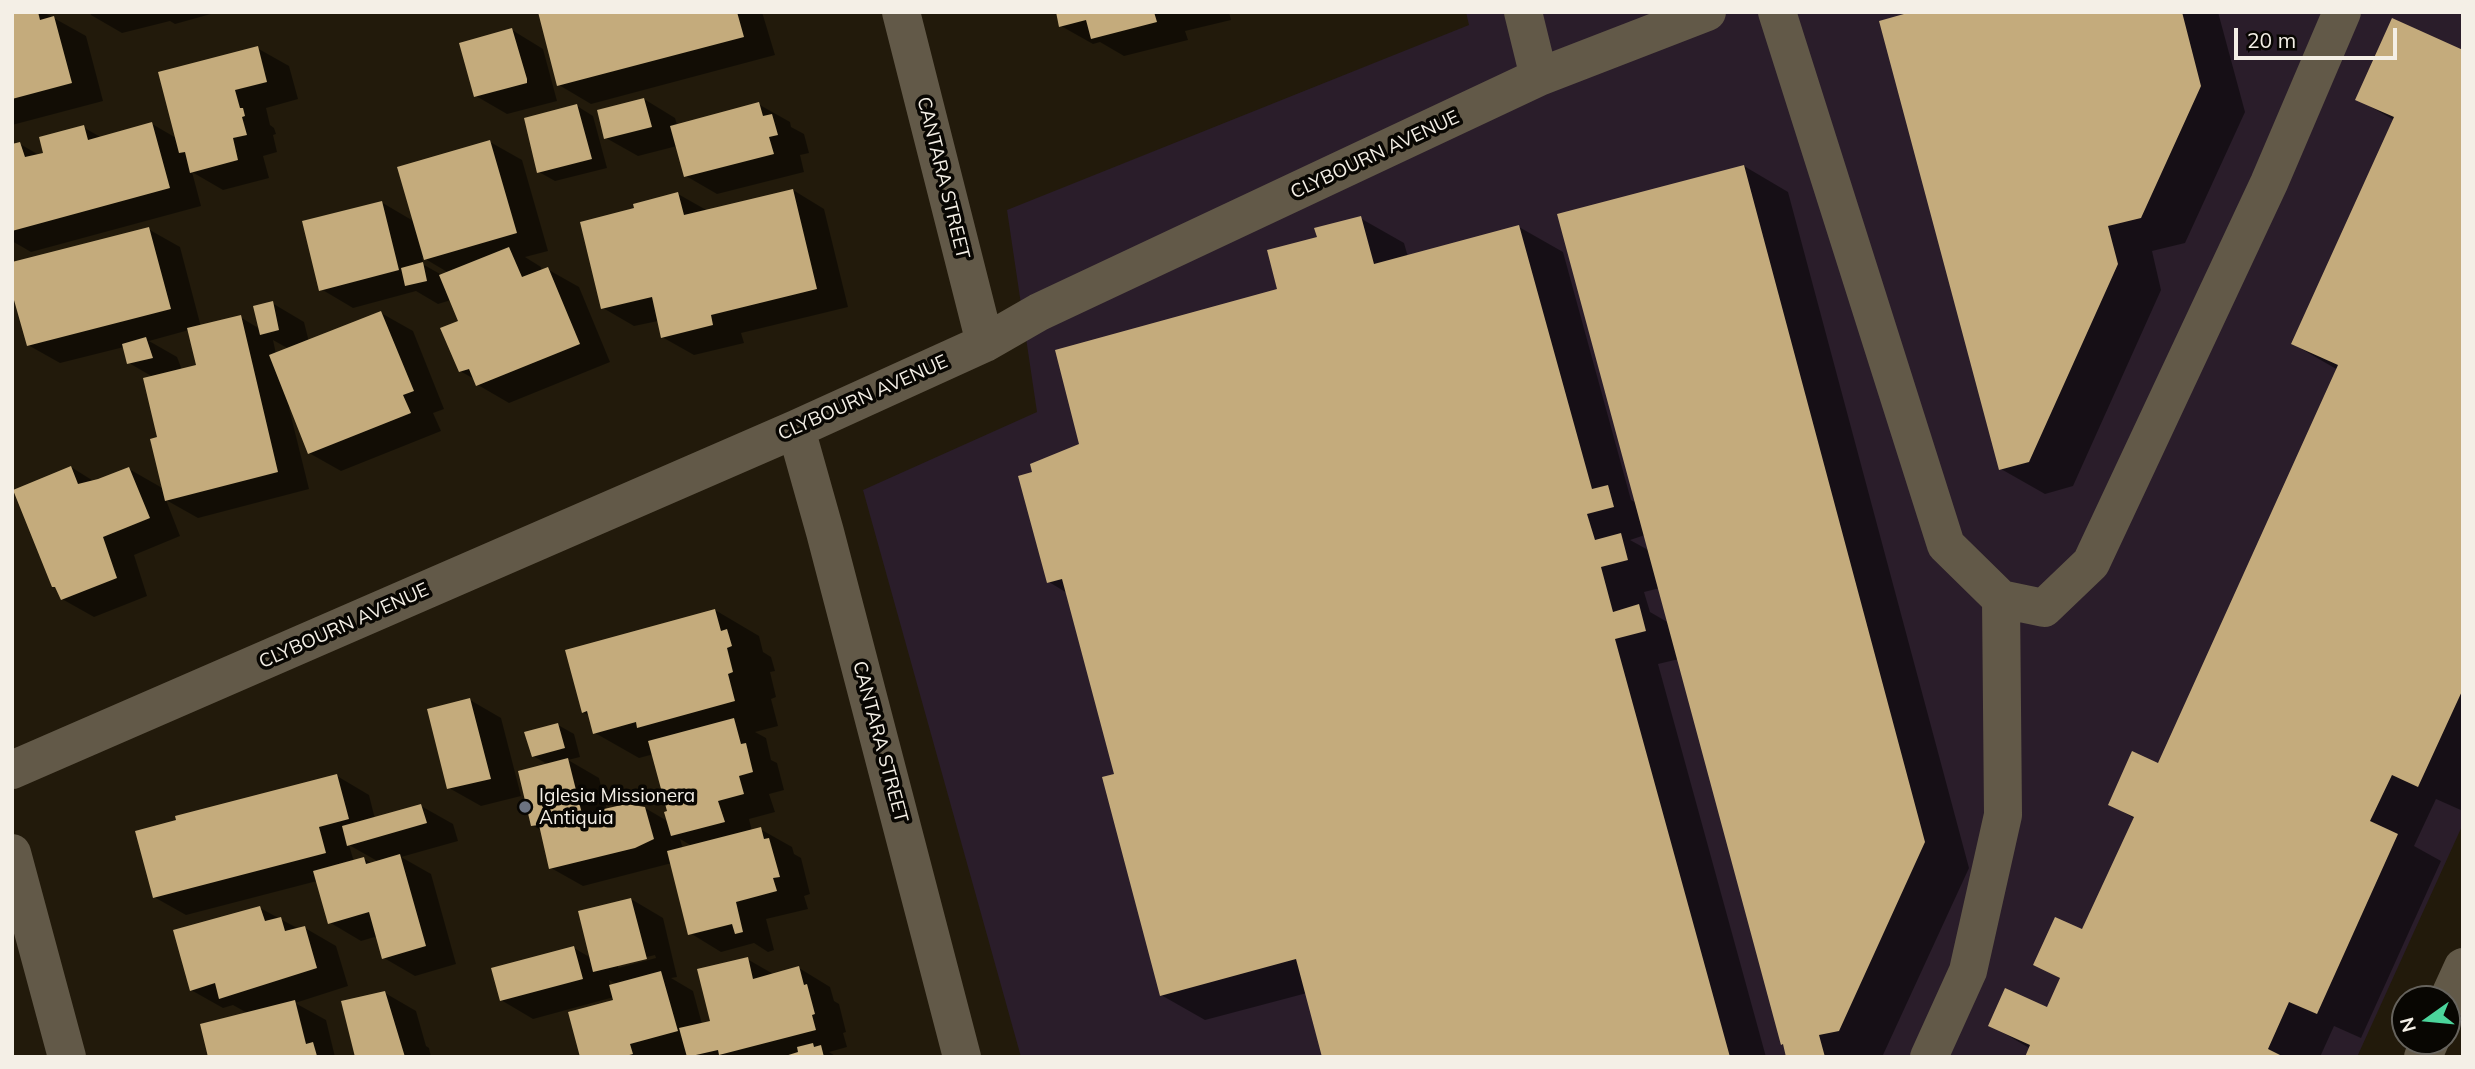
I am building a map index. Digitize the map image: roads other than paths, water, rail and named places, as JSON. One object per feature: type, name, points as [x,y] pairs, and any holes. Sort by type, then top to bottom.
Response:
[{"type":"street","name":"CANTARA STREET","points":[[901,12],[985,343]]},
{"type":"street","points":[[1523,12],[1539,77]]},
{"type":"street","name":"CLYBOURN AVENUE","points":[[12,770],[796,429],[985,343],[1039,312],[1539,77],[1707,12]]},
{"type":"street","points":[[1777,12],[1946,545],[2001,599],[2044,608],[2091,563],[2269,183],[2342,12]]},
{"type":"street","name":"CANTARA STREET","points":[[796,429],[825,531],[961,1057]]},
{"type":"street","points":[[1929,1057],[1968,971],[2003,815],[2001,599]]},
{"type":"street","points":[[12,853],[67,1057]]},
{"type":"street","points":[[2455,985],[2463,967]]},
{"type":"place","name":"Iglesia Missionera Antiquia","points":[[525,807]]}]
